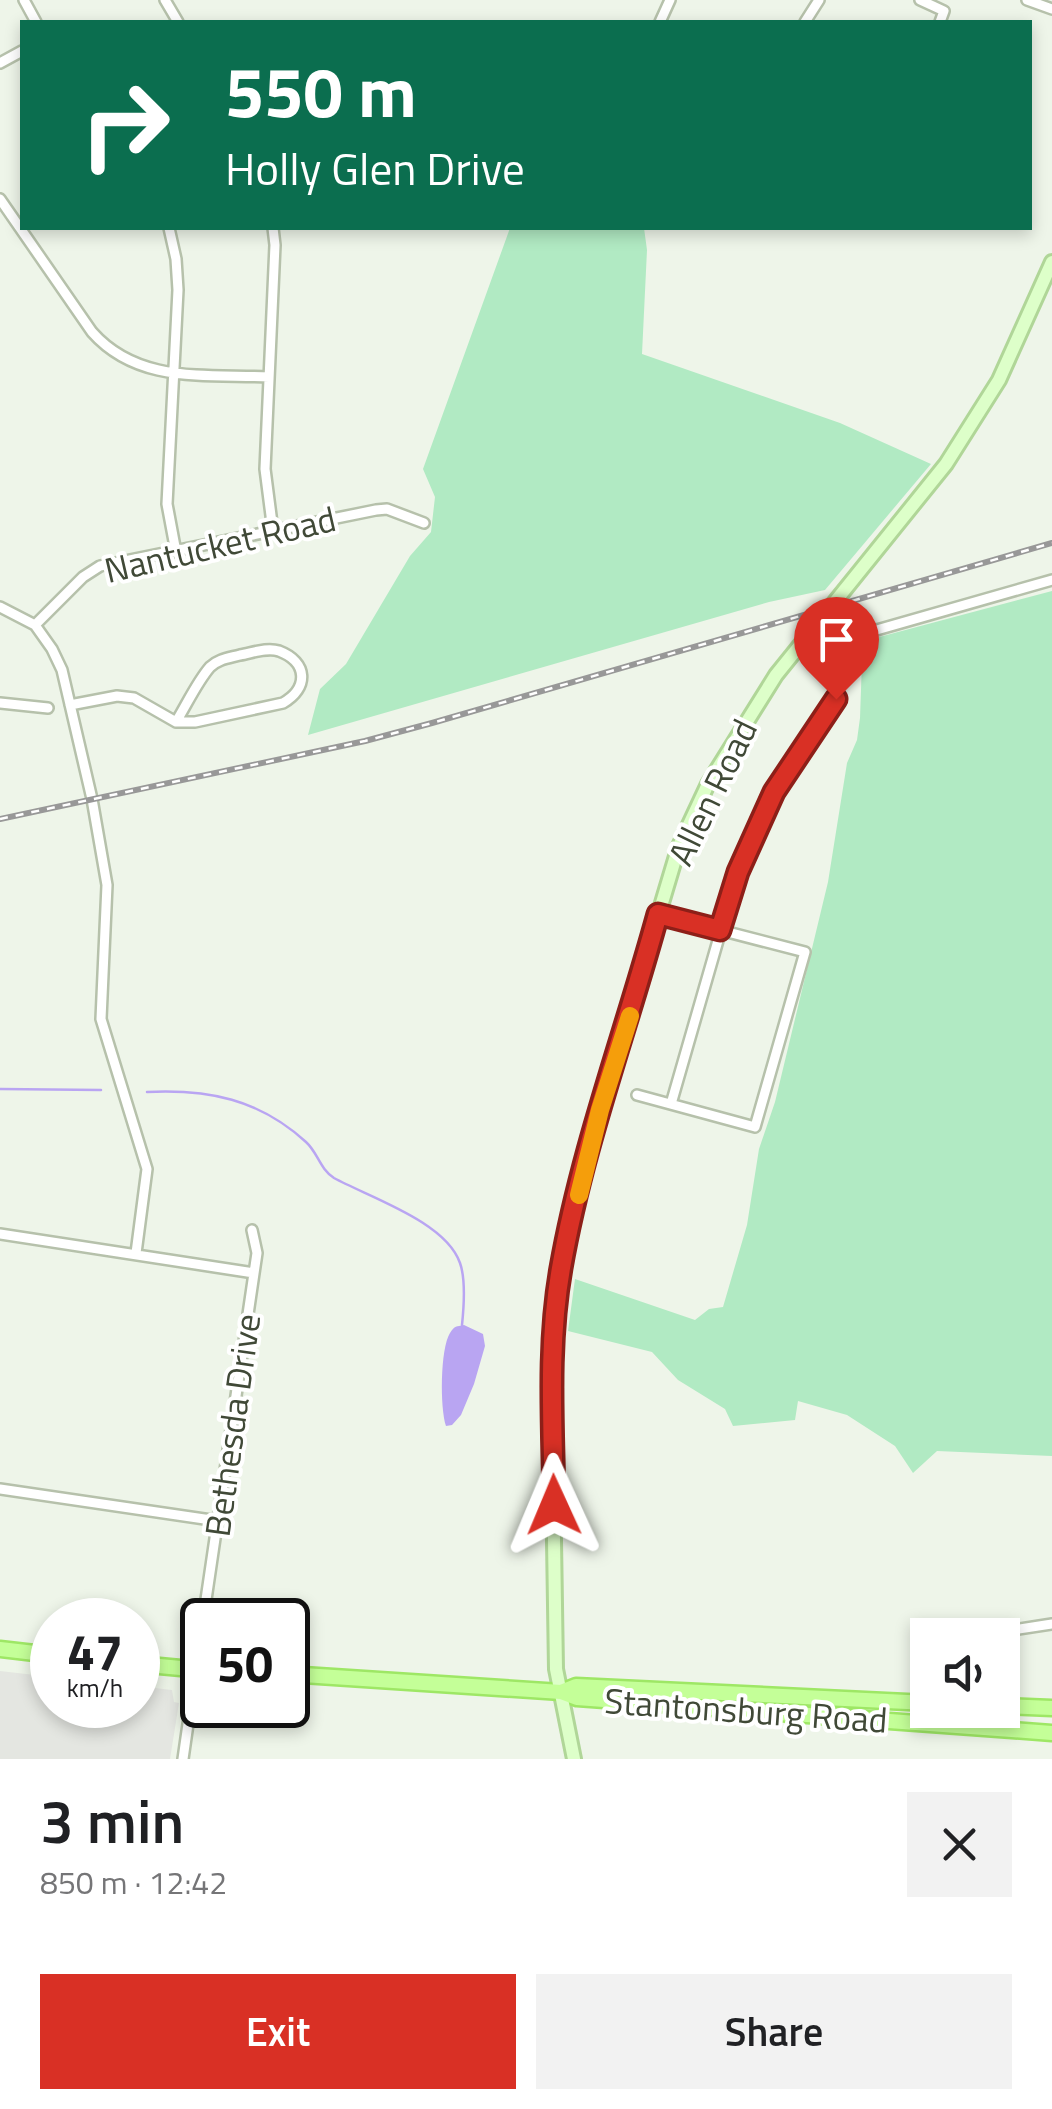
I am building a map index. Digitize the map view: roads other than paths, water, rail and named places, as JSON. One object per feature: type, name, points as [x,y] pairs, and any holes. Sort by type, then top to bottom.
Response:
[{"type":"main road","name":"Allen Road","points":[[574,1759],[556,1669],[554,1320],[561,1267],[600,1110],[679,846],[708,784],[750,712],[946,464],[999,380],[1052,262]]},
{"type":"main road","points":[[0,1650],[30,1653]]},
{"type":"main road","name":"Stantonsburg Road","points":[[310,1675],[561,1692],[577,1698],[750,1708],[1052,1734]]},
{"type":"main road","name":"Stantonsburg Road","points":[[561,1692],[576,1686],[910,1702]]},
{"type":"main road","points":[[1020,1707],[1052,1708]]},
{"type":"street","points":[[920,0],[944,10],[941,20]]},
{"type":"street","points":[[1027,0],[1052,9]]},
{"type":"street","points":[[0,199],[20,227]]},
{"type":"street","points":[[22,230],[106,348],[140,367],[269,378]]},
{"type":"street","points":[[169,230],[178,290],[167,504],[176,552]]},
{"type":"street","points":[[273,230],[265,469],[273,530]]},
{"type":"street","name":"Nantucket Road","points":[[34,625],[83,576],[100,566],[376,510],[424,523]]},
{"type":"street","points":[[796,653],[1052,580]]},
{"type":"street","points":[[0,606],[34,625],[58,660],[70,704],[107,885],[101,1019],[147,1168],[136,1254]]},
{"type":"street","points":[[70,704],[118,696],[134,698],[176,722],[195,722],[283,703],[294,696],[304,680],[302,670],[298,662],[278,651],[220,660],[210,666],[176,722]]},
{"type":"street","points":[[671,1104],[738,872],[774,792],[836,699]]},
{"type":"street","points":[[0,703],[48,708]]},
{"type":"street","points":[[637,1094],[756,1127],[806,952],[658,914]]},
{"type":"street","name":"Bethesda Drive","points":[[207,1598],[254,1272],[257,1242],[252,1230]]},
{"type":"street","points":[[0,1234],[254,1272]]},
{"type":"street","points":[[0,1489],[218,1521]]},
{"type":"street","points":[[1020,1629],[1052,1624]]},
{"type":"street","name":"Bethesda Drive","points":[[183,1759],[189,1728]]},
{"type":"waterway","points":[[0,1089],[101,1090]]},
{"type":"waterway","points":[[147,1092],[212,1095],[251,1106],[306,1142],[334,1178],[424,1223],[452,1248],[460,1263],[464,1285],[462,1325]]},
{"type":"railway","points":[[0,819],[365,741],[1052,543]]}]
